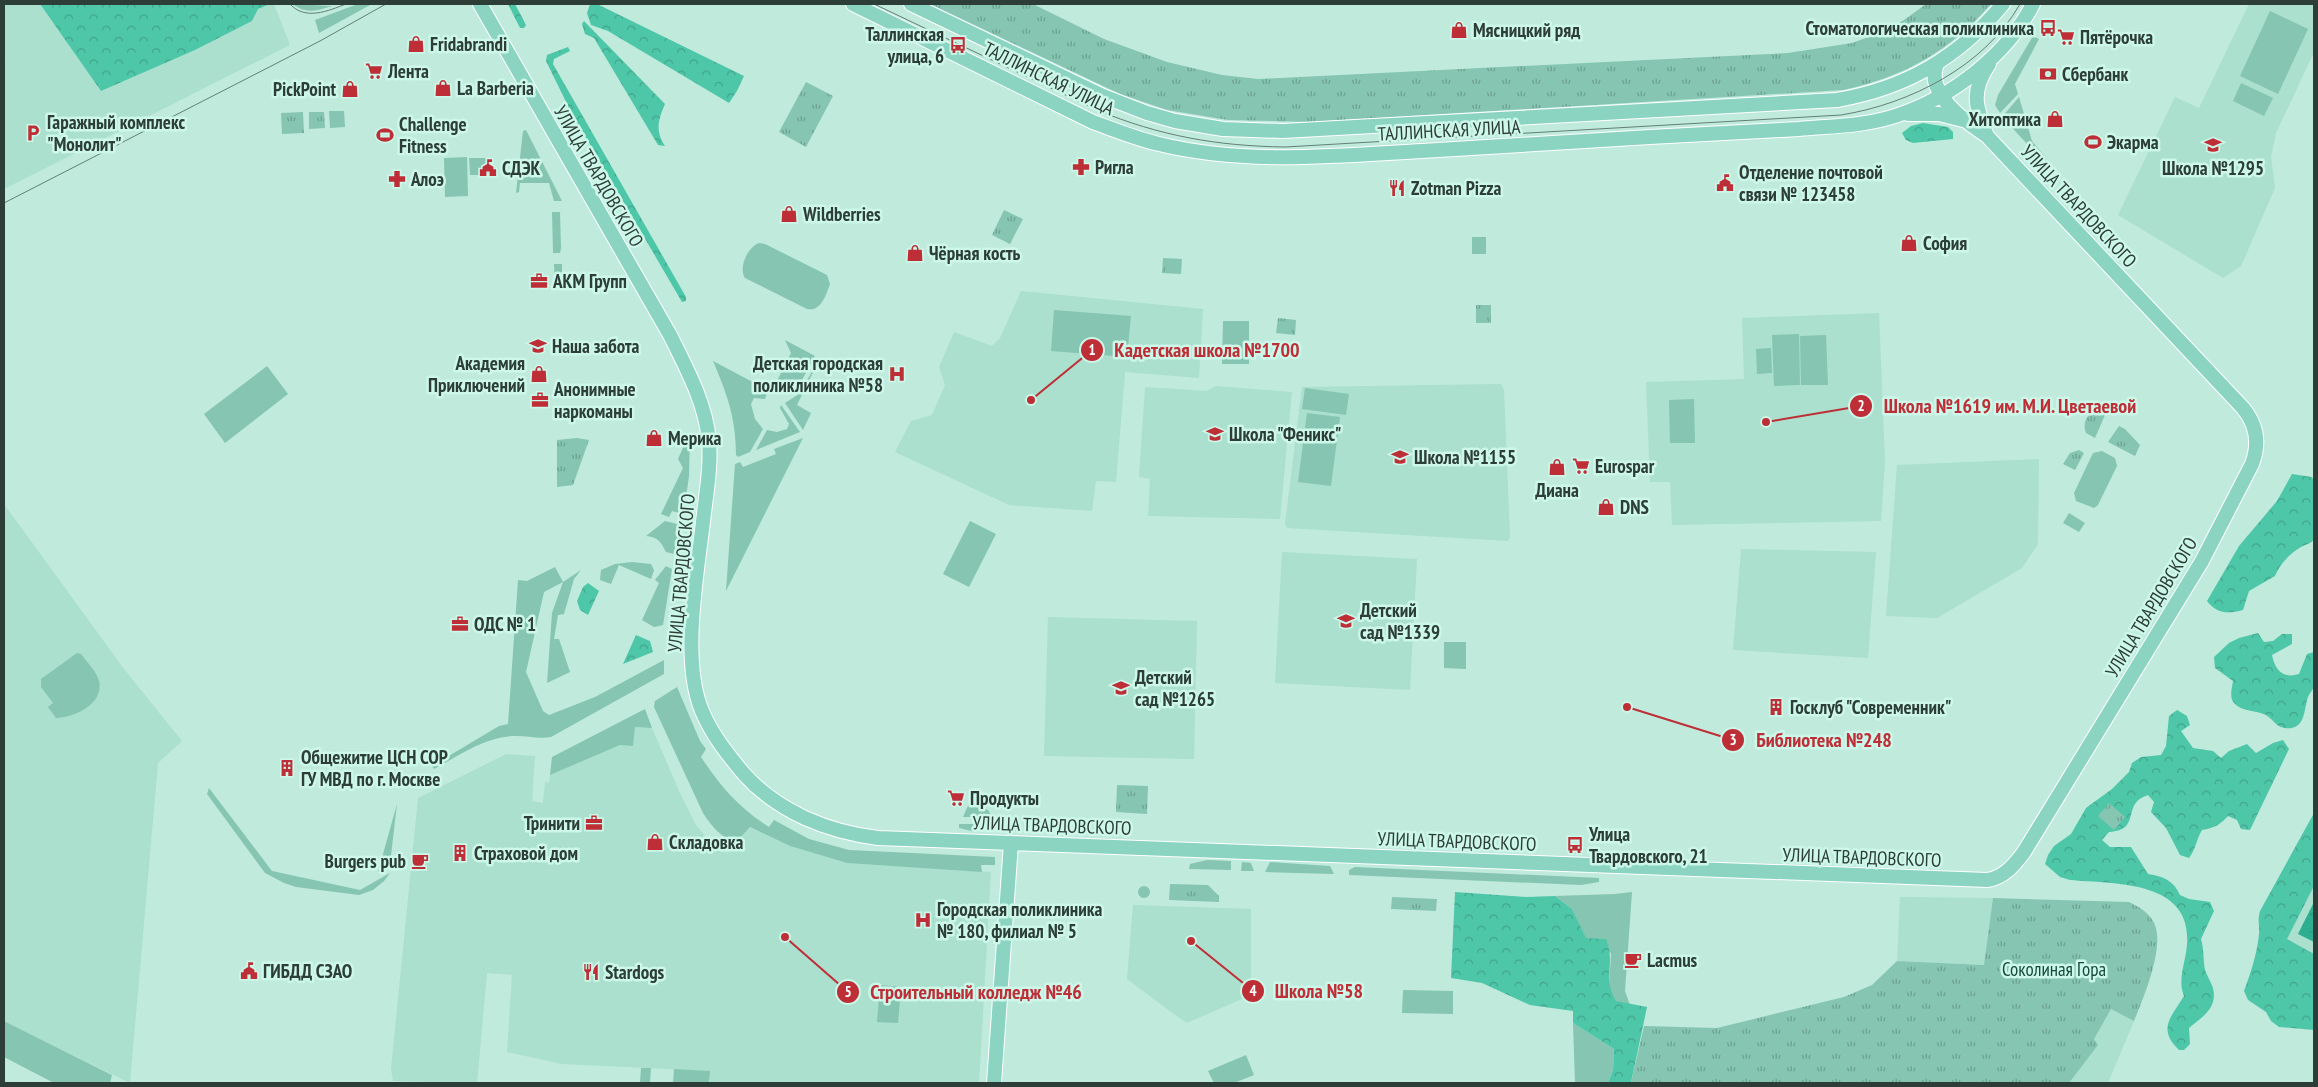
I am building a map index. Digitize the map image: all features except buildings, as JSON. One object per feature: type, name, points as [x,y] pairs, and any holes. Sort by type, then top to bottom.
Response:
[{"type":"main road","name":"ТАЛЛИНСКАЯ УЛИЦА","points":[[853,4],[1093,122],[1161,145],[1225,155],[1256,157],[1357,155],[1844,126],[1899,115],[1941,95],[1994,56],[2013,34],[2033,4]]},
{"type":"main road","name":"ТАЛЛИНСКАЯ УЛИЦА","points":[[911,4],[1117,102],[1175,120],[1239,130],[1316,130],[1829,101],[1860,96],[1894,86],[1937,64],[1973,36],[2003,4]]},
{"type":"main road","name":"УЛИЦА ТВАРДОВСКОГО","points":[[483,8],[562,151],[670,335],[690,378],[705,419],[709,440],[709,468],[693,614],[691,661],[700,704],[716,738],[735,764],[765,794],[793,812],[817,823],[848,833],[878,838],[1987,880],[1996,878],[2006,872],[2024,852],[2202,561],[2252,464],[2257,444],[2254,424],[2243,408],[1987,136],[1964,120],[1941,95],[1934,79],[1937,64]]},
{"type":"main road","points":[[1987,136],[1977,108],[1976,92],[1980,80],[1994,56]]},
{"type":"main road","points":[[1899,115],[1935,113],[1964,120]]},
{"type":"main road","points":[[994,1083],[1011,843]]},
{"type":"shaded area","points":[[4,4],[40,4],[101,91],[195,50],[252,21],[258,9],[270,4],[274,4],[290,45],[4,189],[4,62],[6,60],[4,57]]},
{"type":"shaded area","name":"Школа №1295","points":[[2249,4],[2314,4],[2314,52],[2276,133],[2271,157],[2275,188],[2241,266],[2223,278],[2118,215],[2175,97],[2199,108]]},
{"type":"shaded area","points":[[1021,291],[1203,309],[1199,378],[1125,372],[1116,482],[1096,481],[1092,511],[1009,505],[895,452],[911,421],[932,415],[945,385],[939,367],[954,332],[992,346],[1000,338]]},
{"type":"shaded area","points":[[1879,313],[1885,462],[1881,521],[1672,525],[1670,482],[1650,482],[1646,382],[1744,379],[1742,318]]},
{"type":"shaded area","name":"Школа №1155","points":[[1501,384],[1504,390],[1510,537],[1508,541],[1287,528],[1285,524],[1302,387]]},
{"type":"shaded area","name":"Школа \"Феникс\"","points":[[1216,386],[1292,392],[1280,519],[1148,516],[1150,479],[1139,477],[1145,387],[1207,391]]},
{"type":"shaded area","points":[[2039,459],[2038,544],[2022,568],[1937,618],[1886,616],[1897,465]]},
{"type":"shaded area","points":[[4,504],[124,669],[182,741],[158,763],[130,1083],[4,1021]]},
{"type":"shaded area","points":[[1741,549],[1876,552],[1868,658],[1733,650]]},
{"type":"shaded area","name":"Детский сад №1339","points":[[1282,552],[1417,559],[1410,690],[1275,683]]},
{"type":"shaded area","name":"Детский сад №1265","points":[[1048,617],[1197,621],[1194,759],[1044,756]]},
{"type":"shaded area","points":[[634,727],[652,728],[696,825],[709,841],[727,853],[749,827],[790,846],[847,863],[991,872],[979,1083],[710,1083],[709,1071],[562,1064],[507,1052],[512,975],[487,973],[477,1083],[393,1081],[391,1069],[418,798],[506,754],[535,756],[532,801],[543,803],[545,782],[549,783],[550,775],[620,745]]},
{"type":"shaded area","points":[[2314,886],[2314,954],[2286,940]]},
{"type":"shaded area","points":[[1900,897],[1993,898],[1985,965],[1897,961]]},
{"type":"shaded area","points":[[1133,905],[1251,909],[1251,995],[1187,1023],[1127,979]]},
{"type":"shaded area","points":[[2111,1008],[2134,1021],[2108,1083],[2069,1083],[2098,1045],[2094,1039]]},
{"type":"green space","points":[[40,4],[270,4],[258,9],[252,21],[195,50],[101,91]]},
{"type":"green space","points":[[293,4],[332,6],[311,11]]},
{"type":"green space","points":[[358,4],[372,4],[319,33],[315,20]]},
{"type":"green space","points":[[508,4],[515,4],[526,25],[524,28],[520,28]]},
{"type":"green space","points":[[590,4],[597,4],[744,76],[737,91],[729,103],[608,31],[591,25],[587,13]]},
{"type":"green space","points":[[930,4],[1033,4],[1104,39],[1167,62],[1222,75],[1258,79],[1788,53],[1852,43],[1883,32],[1926,4],[1991,4],[1959,35],[1925,60],[1886,78],[1843,90],[1310,122],[1228,120],[1167,110],[1120,94]]},
{"type":"green space","points":[[2270,11],[2308,29],[2278,94],[2240,76]]},
{"type":"green space","points":[[584,21],[665,104],[659,130],[665,146],[658,145],[594,38],[585,34],[582,24]]},
{"type":"green space","points":[[2033,36],[2039,39],[2015,84],[2018,94],[2000,113],[1995,105],[1998,95]]},
{"type":"green space","points":[[568,47],[570,51],[554,59],[553,64],[686,297],[686,301],[682,302],[571,112],[546,61],[547,55]]},
{"type":"green space","points":[[806,82],[833,96],[806,147],[779,132]]},
{"type":"green space","points":[[2241,83],[2273,98],[2264,116],[2233,101]]},
{"type":"green space","points":[[2019,97],[2032,141],[2046,158],[2046,164],[2002,117]]},
{"type":"green space","points":[[329,111],[344,111],[345,127],[330,128]]},
{"type":"green space","points":[[303,112],[304,133],[282,134],[281,113]]},
{"type":"green space","points":[[309,112],[324,112],[325,128],[309,129]]},
{"type":"green space","points":[[1923,123],[1948,127],[1953,132],[1953,139],[1913,143],[1906,140],[1902,133],[1911,126]]},
{"type":"green space","points":[[526,130],[562,201],[554,201],[549,183],[520,183],[519,192],[516,193],[523,131]]},
{"type":"green space","points":[[467,157],[468,196],[445,197],[444,158]]},
{"type":"green space","points":[[469,158],[487,158],[488,175],[470,175]]},
{"type":"green space","points":[[1004,210],[1023,219],[1010,244],[992,235]]},
{"type":"green space","points":[[552,212],[560,212],[560,253],[553,253]]},
{"type":"green space","points":[[1472,237],[1486,237],[1486,254],[1472,254]]},
{"type":"green space","points":[[759,243],[765,244],[827,275],[830,284],[825,298],[816,308],[807,309],[745,278],[743,263],[745,258],[751,249]]},
{"type":"green space","points":[[1163,258],[1182,259],[1181,274],[1162,273]]},
{"type":"green space","points":[[554,264],[562,264],[562,286],[555,286]]},
{"type":"green space","points":[[1476,305],[1491,305],[1491,323],[1476,323]]},
{"type":"green space","points":[[1054,310],[1131,316],[1127,357],[1051,351]]},
{"type":"green space","points":[[1278,318],[1296,320],[1295,335],[1276,333]]},
{"type":"green space","points":[[1223,321],[1249,321],[1249,364],[1222,364]]},
{"type":"green space","points":[[1799,334],[1800,385],[1774,386],[1772,335]]},
{"type":"green space","points":[[1826,335],[1828,385],[1801,385],[1800,336]]},
{"type":"green space","points":[[785,340],[815,356],[797,389],[790,393],[776,383],[791,353]]},
{"type":"green space","points":[[1771,348],[1772,373],[1757,374],[1756,349]]},
{"type":"green space","points":[[820,358],[797,405],[811,413],[803,430],[785,403],[799,394]]},
{"type":"green space","points":[[713,361],[768,390],[765,399],[754,398],[751,404],[755,419],[763,429],[750,452],[738,457],[736,455],[736,442],[730,406]]},
{"type":"green space","points":[[267,366],[288,394],[225,443],[204,414]]},
{"type":"green space","points":[[1305,388],[1349,394],[1346,415],[1302,409]]},
{"type":"green space","points":[[1694,399],[1695,443],[1670,443],[1669,400]]},
{"type":"green space","points":[[781,405],[800,432],[756,450],[767,430],[777,432],[787,429],[789,424],[780,408]]},
{"type":"green space","points":[[2100,405],[2105,415],[2095,438],[2086,433],[2085,424],[2090,414]]},
{"type":"green space","points":[[1307,413],[1340,417],[1331,486],[1298,482]]},
{"type":"green space","points":[[2119,426],[2125,429],[2140,445],[2135,456],[2108,442]]},
{"type":"green space","points":[[690,432],[689,476],[678,555],[666,552],[659,541],[646,536],[665,521],[677,524],[679,513],[672,511],[669,517],[661,514],[683,468],[678,459]]},
{"type":"green space","points":[[577,438],[589,440],[573,485],[557,487],[557,440]]},
{"type":"green space","points":[[803,438],[726,591],[735,464],[740,462],[743,467],[776,454],[774,449]]},
{"type":"green space","points":[[2079,450],[2084,453],[2075,470],[2063,464],[2070,453]]},
{"type":"green space","points":[[2102,451],[2115,458],[2117,466],[2098,505],[2094,508],[2076,501],[2074,493],[2093,453]]},
{"type":"green space","points":[[2292,474],[2312,477],[2314,482],[2314,539],[2289,556],[2275,576],[2249,591],[2243,610],[2232,612],[2219,611],[2207,601],[2239,546],[2277,501]]},
{"type":"green space","points":[[2069,513],[2085,523],[2079,532],[2063,523]]},
{"type":"green space","points":[[970,521],[996,534],[969,587],[943,574]]},
{"type":"green space","points":[[632,562],[651,564],[654,570],[651,579],[619,565],[611,584],[600,580],[601,570],[615,564]]},
{"type":"green space","points":[[666,566],[672,569],[663,625],[654,627],[642,620],[659,583],[655,580]]},
{"type":"green space","points":[[555,567],[563,582],[544,592],[526,672],[543,711],[549,715],[595,697],[664,660],[664,674],[551,737],[516,736],[494,739],[473,747],[434,769],[432,766],[499,726],[508,724],[518,580],[527,581]]},
{"type":"green space","points":[[581,570],[574,579],[564,614],[558,615],[554,639],[559,639],[570,672],[547,683],[552,613],[563,582]]},
{"type":"green space","points":[[588,583],[599,591],[588,615],[580,610],[577,601],[583,587]]},
{"type":"green space","points":[[2258,633],[2264,642],[2273,641],[2282,634],[2292,634],[2292,644],[2272,655],[2275,665],[2284,674],[2299,674],[2307,654],[2314,652],[2315,683],[2308,698],[2302,720],[2296,727],[2281,727],[2266,715],[2237,706],[2234,703],[2231,692],[2233,681],[2215,668],[2214,657],[2229,643]]},
{"type":"green space","points":[[636,635],[650,641],[653,652],[623,664]]},
{"type":"green space","points":[[1444,642],[1466,642],[1466,669],[1444,668]]},
{"type":"green space","points":[[77,653],[81,654],[98,678],[99,689],[97,696],[93,703],[79,712],[56,718],[48,707],[53,703],[41,687],[41,679]]},
{"type":"green space","points":[[677,687],[700,741],[706,749],[701,757],[715,778],[731,796],[748,812],[769,827],[774,820],[809,839],[849,850],[995,857],[995,865],[981,865],[982,872],[847,863],[790,846],[750,827],[735,843],[717,831],[703,813],[654,707],[655,701]]},
{"type":"green space","points":[[645,709],[652,728],[635,727],[633,746],[620,745],[550,775],[552,757]]},
{"type":"green space","points":[[2177,710],[2187,716],[2190,725],[2181,731],[2193,748],[2213,751],[2221,758],[2229,751],[2247,744],[2256,753],[2273,743],[2283,740],[2289,749],[2250,830],[2241,829],[2237,820],[2228,816],[2216,826],[2202,830],[2189,858],[2180,855],[2166,828],[2151,812],[2154,802],[2148,795],[2135,804],[2126,827],[2109,832],[2102,840],[2110,847],[2131,847],[2148,874],[2167,880],[2175,886],[2180,895],[2189,899],[2210,902],[2214,911],[2201,939],[2205,970],[2213,988],[2213,1001],[2204,1016],[2189,1028],[2190,1044],[2184,1050],[2179,1050],[2172,1043],[2167,1029],[2171,1017],[2184,996],[2181,983],[2187,944],[2185,923],[2177,908],[2164,897],[2147,890],[2128,885],[2070,880],[2060,877],[2045,864],[2054,846],[2071,834],[2086,808],[2112,789],[2129,772],[2132,763],[2141,757],[2161,755],[2166,746],[2169,716]]},
{"type":"green space","points":[[1117,785],[1148,786],[1147,814],[1116,812]]},
{"type":"green space","points":[[209,788],[272,871],[360,890],[390,873],[373,890],[359,895],[296,887],[284,883],[265,873],[207,794]]},
{"type":"green space","points":[[970,801],[988,810],[991,815],[988,817],[963,817]]},
{"type":"green space","points":[[2109,803],[2125,817],[2114,830],[2098,816]]},
{"type":"green space","points":[[397,804],[390,864],[378,872]]},
{"type":"green space","points":[[2314,813],[2314,886],[2287,939],[2314,954],[2314,1030],[2279,1027],[2271,1021],[2266,1012],[2248,1000],[2244,991],[2257,949],[2260,911]]},
{"type":"green space","points":[[1006,823],[1020,824],[1020,831],[1009,831]]},
{"type":"green space","points":[[959,824],[976,824],[976,832],[959,828]]},
{"type":"green space","points":[[1207,860],[1231,861],[1231,870],[1189,869],[1190,864]]},
{"type":"green space","points":[[1242,862],[1251,863],[1254,871],[1241,871]]},
{"type":"green space","points":[[1270,862],[1330,866],[1334,874],[1265,872]]},
{"type":"green space","points":[[1355,867],[1599,878],[1599,882],[1581,885],[1349,875],[1349,870]]},
{"type":"green space","points":[[1170,884],[1208,885],[1219,896],[1219,902],[1169,900]]},
{"type":"green space","points":[[1144,886],[1150,892],[1144,898],[1138,892]]},
{"type":"green space","points":[[1455,892],[1526,897],[1555,896],[1572,909],[1586,938],[1606,939],[1610,956],[1610,985],[1616,1001],[1647,1007],[1631,1083],[1608,1083],[1613,1070],[1614,1049],[1573,1023],[1573,1011],[1530,1005],[1482,983],[1451,978]]},
{"type":"green space","points":[[1632,892],[1625,991],[1630,1005],[1616,1002],[1609,989],[1611,953],[1586,939],[1572,909],[1555,896]]},
{"type":"green space","points":[[1392,897],[1437,899],[1436,911],[1391,909]]},
{"type":"green space","name":"Соколиная Гора","points":[[1993,898],[2129,902],[2145,912],[2153,921],[2157,931],[2156,957],[2148,985],[2134,1021],[2111,1009],[2094,1039],[2098,1045],[2069,1083],[1631,1083],[1644,1026],[1717,1028],[1844,997],[1872,985],[1897,961],[1984,965]]},
{"type":"green space","points":[[880,985],[901,987],[898,1023],[877,1022]]},
{"type":"green space","points":[[1403,990],[1453,991],[1453,1014],[1402,1013]]},
{"type":"green space","points":[[4,1021],[112,1075],[110,1083],[54,1083],[4,1057]]},
{"type":"green space","points":[[1573,1023],[1614,1049],[1613,1070],[1608,1083],[1575,1083]]},
{"type":"green space","points":[[1246,1055],[1254,1075],[1234,1083],[1214,1083],[1208,1071]]},
{"type":"green space","points":[[641,1068],[651,1068],[650,1083],[640,1083]]},
{"type":"green space","points":[[674,1069],[710,1071],[709,1083],[673,1083]]},
{"type":"water","points":[[2314,902],[2314,942],[2298,934]]},
{"type":"tram line","points":[[290,4],[296,9],[310,13],[324,12],[346,4]]},
{"type":"tram line","points":[[4,203],[320,41],[386,4]]},
{"type":"tram line","points":[[874,4],[1097,110],[1120,119],[1166,133],[1212,142],[1285,147],[1841,115],[1867,110],[1893,102],[1943,79],[1987,46],[2005,26],[2020,4]]},
{"type":"place","name":"Стоматологическая поликлиника","points":[[2048,28]]},
{"type":"place","name":"Мясницкий ряд","points":[[1459,30]]},
{"type":"place","name":"Пятёрочка","points":[[2066,37]]},
{"type":"place","name":"Fridabrandi","points":[[416,44]]},
{"type":"place","name":"Таллинская улица, 6","points":[[958,45]]},
{"type":"place","name":"Лента","points":[[374,71]]},
{"type":"place","name":"Сбербанк","points":[[2048,74]]},
{"type":"place","name":"La Barberia","points":[[443,88]]},
{"type":"place","name":"PickPoint","points":[[350,89]]},
{"type":"place","name":"Хитоптика","points":[[2055,119]]},
{"type":"place","name":"Гаражный комплекс \"Монолит\"","points":[[33,133]]},
{"type":"place","name":"Challenge Fitness","points":[[385,135]]},
{"type":"place","name":"Экарма","points":[[2093,142]]},
{"type":"place","name":"Школа №1295","points":[[2213,145]]},
{"type":"place","name":"Ригла","points":[[1081,167]]},
{"type":"place","name":"СДЭК","points":[[488,168]]},
{"type":"place","name":"Алоэ","points":[[397,179]]},
{"type":"place","name":"Отделение почтовой связи № 123458","points":[[1725,183]]},
{"type":"place","name":"Zotman Pizza","points":[[1397,188]]},
{"type":"place","name":"Wildberries","points":[[789,214]]},
{"type":"place","name":"София","points":[[1909,243]]},
{"type":"place","name":"Чёрная кость","points":[[915,253]]},
{"type":"place","name":"АКМ Групп","points":[[539,281]]},
{"type":"place","name":"Наша забота","points":[[538,346]]},
{"type":"place","name":"Академия Приключений","points":[[539,374]]},
{"type":"place","name":"Детская городская поликлиника №58","points":[[897,374]]},
{"type":"place","name":"Анонимные наркоманы","points":[[540,400]]},
{"type":"place","name":"Кадетская школа №1700","points":[[1031,400]]},
{"type":"place","name":"Школа №1619 им. М.И. Цветаевой","points":[[1766,422]]},
{"type":"place","name":"Школа \"Феникс\"","points":[[1215,434]]},
{"type":"place","name":"Мерика","points":[[654,438]]},
{"type":"place","name":"Школа №1155","points":[[1400,457]]},
{"type":"place","name":"Eurospar","points":[[1581,466]]},
{"type":"place","name":"Диана","points":[[1557,467]]},
{"type":"place","name":"DNS","points":[[1606,507]]},
{"type":"place","name":"Детский сад №1339","points":[[1346,621]]},
{"type":"place","name":"ОДС № 1","points":[[460,624]]},
{"type":"place","name":"Детский сад №1265","points":[[1121,688]]},
{"type":"place","name":"Библиотека №248","points":[[1627,707]]},
{"type":"place","name":"Госклуб \"Современник\"","points":[[1776,707]]},
{"type":"place","name":"Общежитие ЦСН СОР ГУ МВД по г. Москве","points":[[287,768]]},
{"type":"place","name":"Продукты","points":[[956,798]]},
{"type":"place","name":"Тринити","points":[[594,823]]},
{"type":"place","name":"Складовка","points":[[655,842]]},
{"type":"place","name":"Улица Твардовского, 21","points":[[1575,845]]},
{"type":"place","name":"Страховой дом","points":[[460,853]]},
{"type":"place","name":"Burgers pub","points":[[420,861]]},
{"type":"place","name":"Городская поликлиника № 180, филиал № 5","points":[[923,920]]},
{"type":"place","name":"Строительный колледж №46","points":[[785,937]]},
{"type":"place","name":"Школа №58","points":[[1191,941]]},
{"type":"place","name":"Lacmus","points":[[1633,960]]},
{"type":"place","name":"ГИБДД СЗАО","points":[[249,971]]},
{"type":"place","name":"Stardogs","points":[[591,972]]}]
